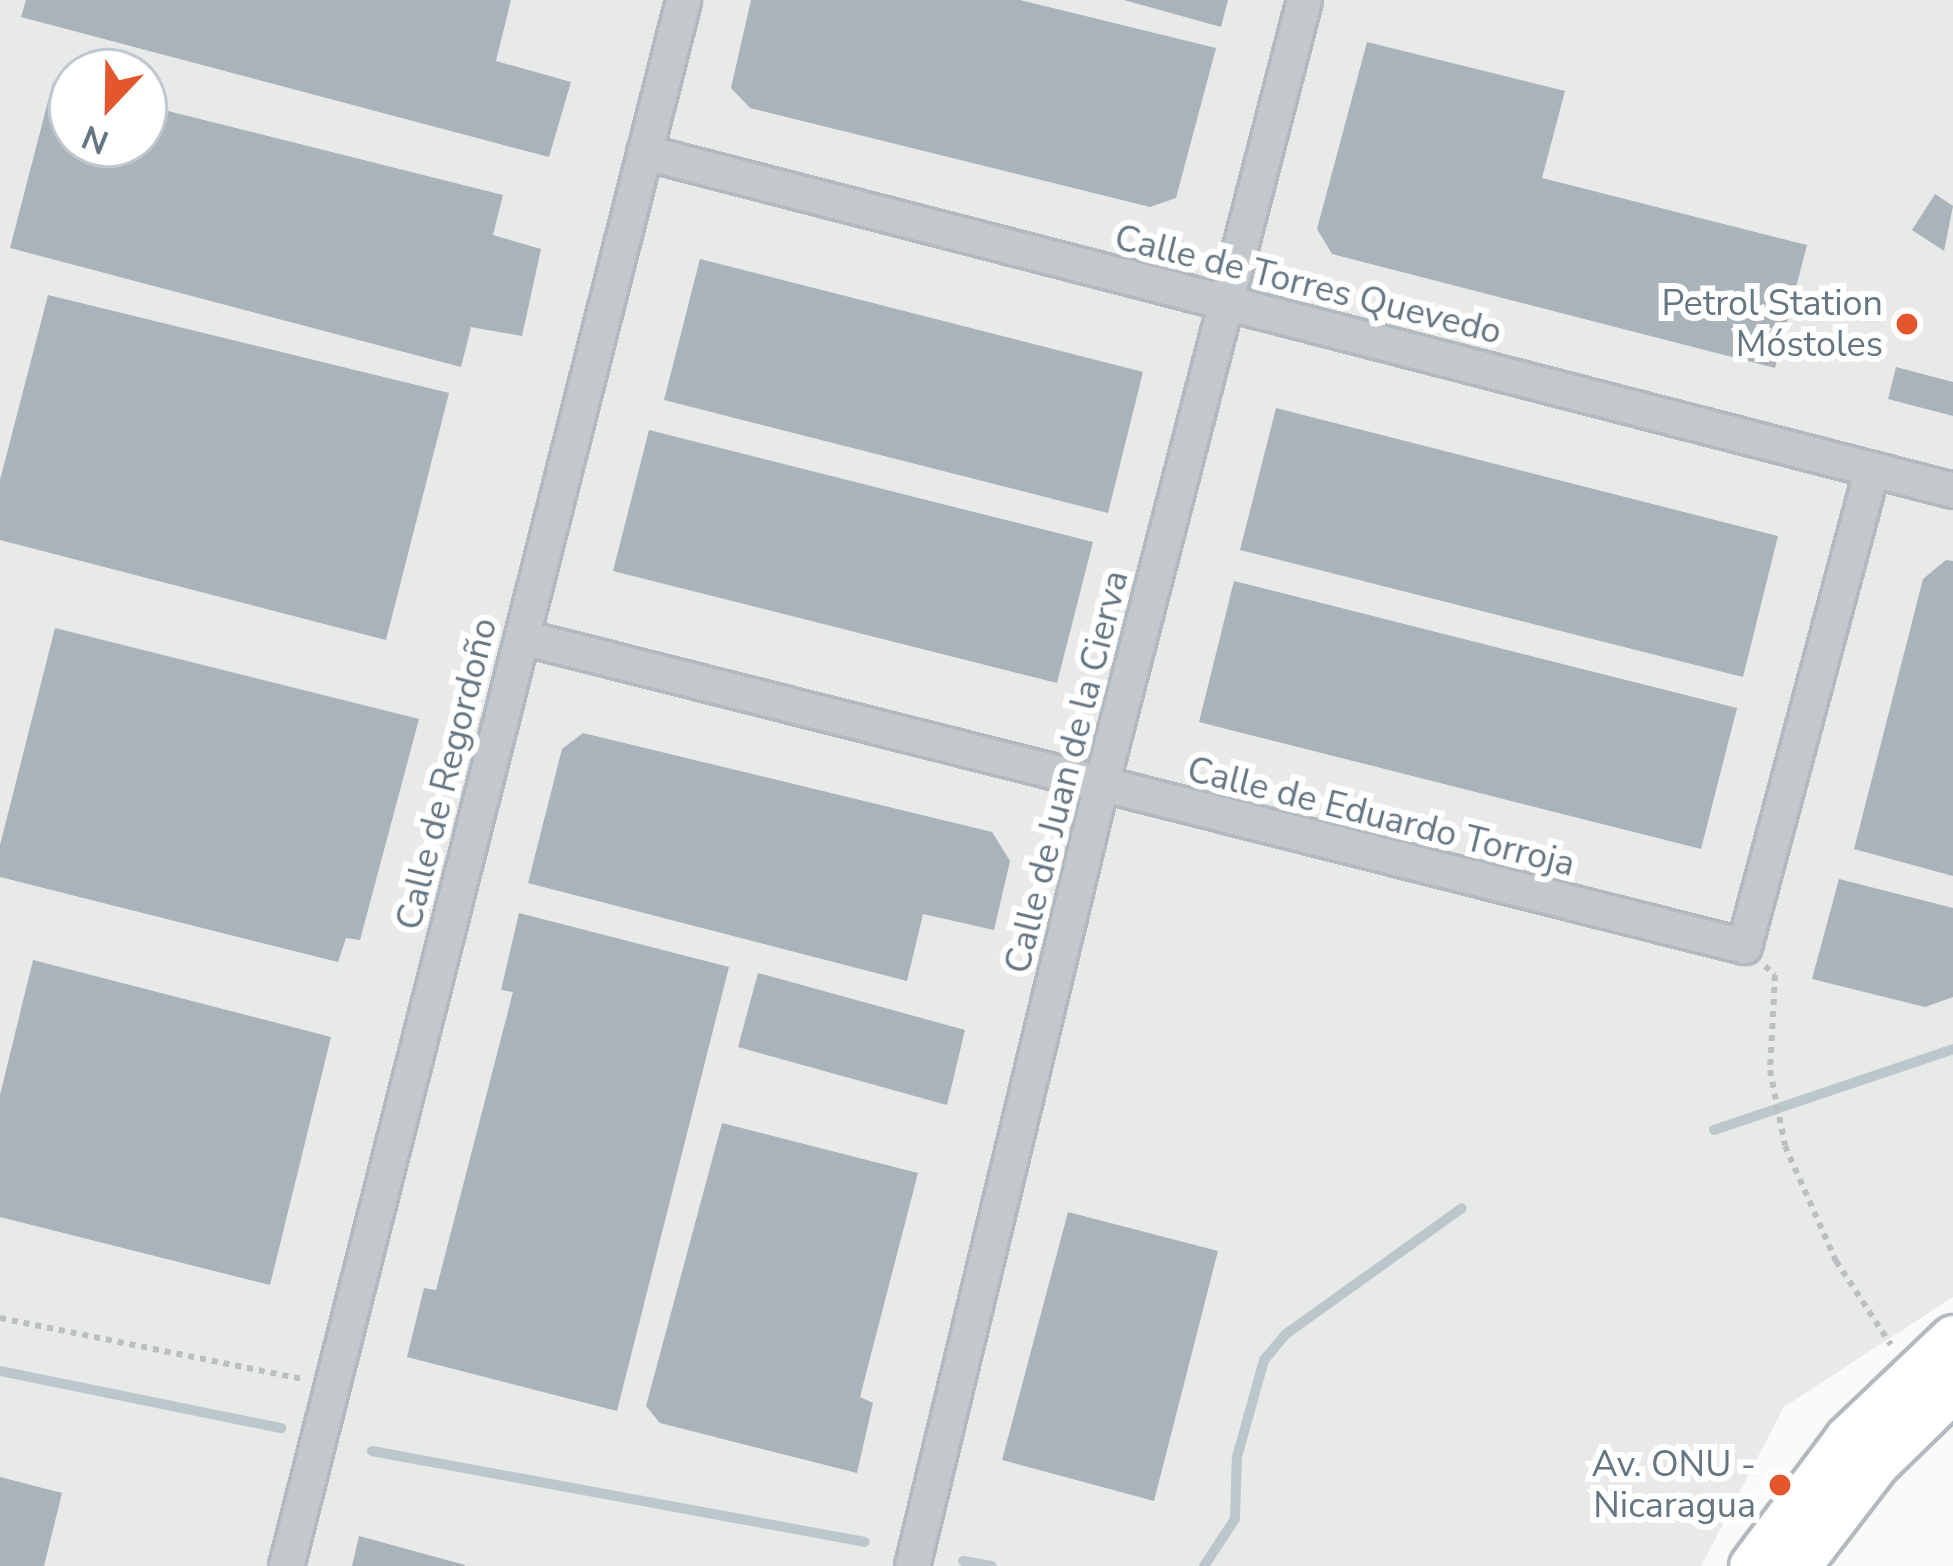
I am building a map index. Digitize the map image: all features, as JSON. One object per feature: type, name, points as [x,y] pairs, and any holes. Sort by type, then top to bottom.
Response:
[{"type":"street","name":"Calle de Regordoño","points":[[286,1566],[682,0]]},
{"type":"street","name":"Calle de Juan de la Cierva","points":[[912,1566],[1100,788],[1304,0]]},
{"type":"street","name":"Calle de Torres Quevedo","points":[[644,152],[1953,490]]},
{"type":"street","points":[[1744,946],[1872,469]]},
{"type":"street","name":"Calle de Eduardo Torroja","points":[[522,637],[1100,788],[1744,946]]},
{"type":"street","points":[[1797,1566],[1876,1463],[1940,1392],[1953,1338]]},
{"type":"street","points":[[1752,1566],[1848,1438],[1940,1392]]},
{"type":"path","points":[[1744,946],[1775,975],[1770,1070],[1785,1146],[1857,1299],[1940,1392]]},
{"type":"path","points":[[0,1318],[332,1385]]},
{"type":"shaded area","points":[[0,0],[1953,0],[1953,1297],[1784,1407],[1701,1566],[0,1566]]},
{"type":"building","points":[[26,0],[511,0],[496,61],[571,82],[549,157],[168,56],[168,48],[138,48],[21,17]]},
{"type":"building","points":[[751,0],[1020,0],[1216,48],[1176,198],[1150,207],[750,108],[731,88]]},
{"type":"building","points":[[1124,0],[1228,0],[1221,27]]},
{"type":"building","points":[[1367,42],[1565,91],[1542,178],[1807,245],[1775,368],[1332,254],[1317,229]]},
{"type":"building","points":[[48,101],[48,168],[168,168],[168,111],[503,195],[493,235],[541,249],[522,336],[471,327],[461,367],[10,248]]},
{"type":"building","points":[[1935,194],[1953,206],[1944,251],[1912,230]]},
{"type":"building","points":[[700,259],[1143,372],[1108,513],[664,400]]},
{"type":"building","points":[[48,295],[449,393],[386,640],[0,540],[0,480]]},
{"type":"building","points":[[1896,367],[1953,382],[1953,416],[1888,399]]},
{"type":"building","points":[[1276,408],[1778,536],[1743,677],[1240,550]]},
{"type":"building","points":[[649,430],[1093,542],[1057,683],[613,571]]},
{"type":"building","points":[[1946,560],[1953,561],[1953,876],[1854,849],[1923,579]]},
{"type":"building","points":[[1234,581],[1737,708],[1701,849],[1199,722]]},
{"type":"building","points":[[55,628],[419,719],[360,940],[346,938],[338,962],[0,877],[0,845]]},
{"type":"building","points":[[583,733],[992,832],[1010,861],[994,930],[923,914],[907,981],[528,883],[562,749]]},
{"type":"building","points":[[1839,879],[1953,908],[1953,997],[1925,1007],[1812,979]]},
{"type":"building","points":[[519,913],[729,967],[617,1411],[407,1357],[424,1288],[436,1290],[513,992],[501,990]]},
{"type":"building","points":[[33,960],[331,1037],[270,1285],[0,1217],[0,1095]]},
{"type":"building","points":[[758,973],[965,1030],[947,1105],[738,1047]]},
{"type":"building","points":[[722,1123],[918,1173],[860,1397],[873,1403],[857,1473],[660,1423],[646,1406]]},
{"type":"building","points":[[1068,1212],[1218,1251],[1154,1501],[1002,1460]]},
{"type":"building","points":[[0,1477],[62,1493],[44,1566],[0,1566]]},
{"type":"building","points":[[359,1536],[465,1565],[465,1566],[352,1566]]},
{"type":"waterway","points":[[1714,1130],[1953,1049]]},
{"type":"waterway","points":[[1204,1566],[1235,1519],[1237,1457],[1264,1360],[1286,1334],[1462,1208]]},
{"type":"waterway","points":[[0,1371],[281,1428]]},
{"type":"waterway","points":[[372,1451],[865,1542]]},
{"type":"waterway","points":[[963,1561],[992,1566]]},
{"type":"place","name":"Petrol Station Móstoles","points":[[1907,324]]},
{"type":"place","name":"Av. ONU - Nicaragua","points":[[1780,1485]]}]
